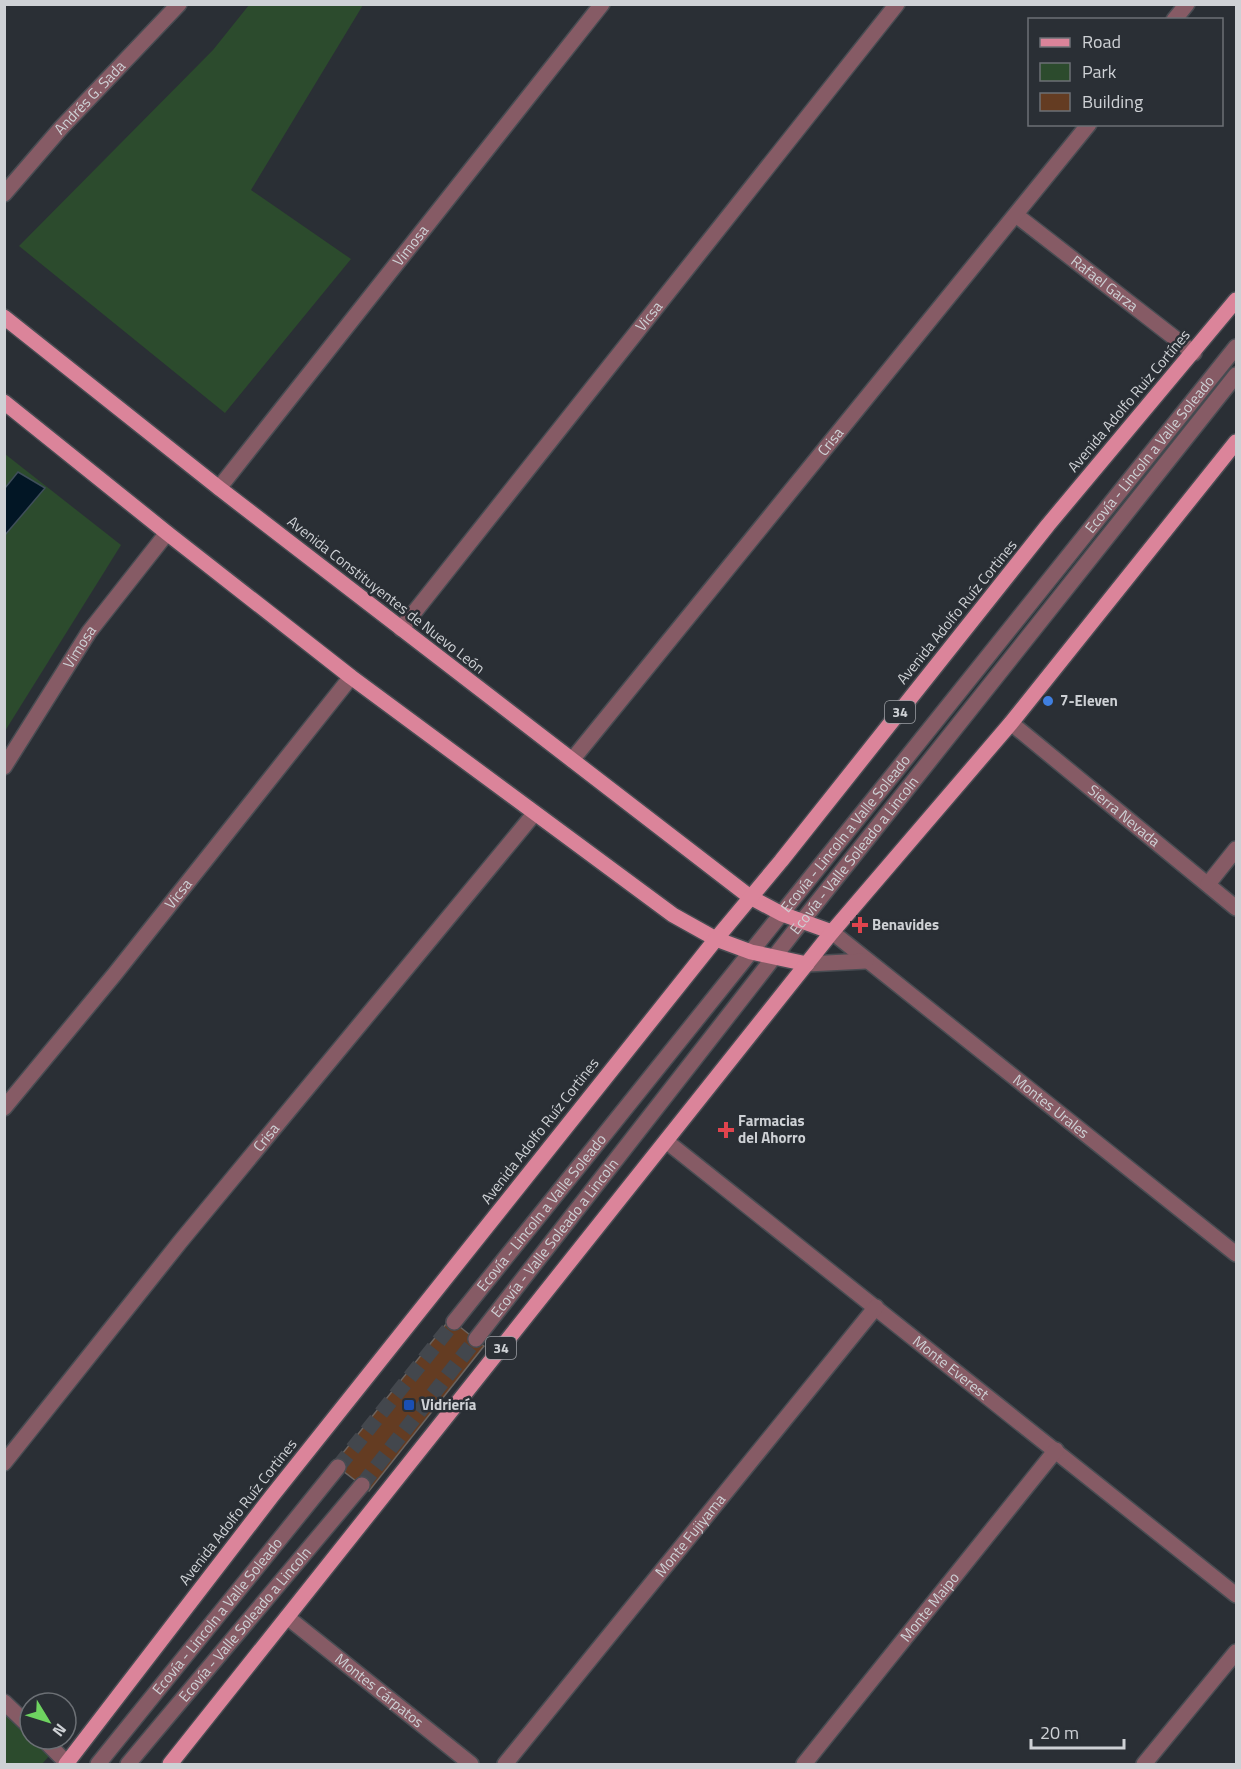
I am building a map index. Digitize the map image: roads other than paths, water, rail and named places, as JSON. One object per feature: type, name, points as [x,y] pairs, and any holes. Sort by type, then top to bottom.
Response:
[{"type":"main road","name":"Avenida Adolfo Ruiz Cortínes","points":[[1048,525],[1236,300]]},
{"type":"main road","name":"Avenida Constituyentes de Nuevo León","points":[[4,317],[219,488],[750,897],[782,914],[832,932]]},
{"type":"main road","points":[[4,402],[351,677],[673,915],[716,939],[751,952],[807,964]]},
{"type":"main road","name":"34","points":[[170,1764],[832,932],[1011,723],[1236,442]]},
{"type":"main road","name":"Avenida Adolfo Ruíz Cortines","points":[[67,1764],[272,1496],[716,939],[789,852],[1048,525]]},
{"type":"street","name":"Andrés G. Sada","points":[[4,194],[61,128],[178,4]]},
{"type":"street","name":"Vimosa","points":[[219,488],[603,4]]},
{"type":"street","name":"Vicsa","points":[[401,629],[897,4]]},
{"type":"street","points":[[1176,18],[1187,4]]},
{"type":"street","name":"Crisa","points":[[572,760],[1087,126]]},
{"type":"street","name":"Rafael Garza","points":[[1016,215],[1194,353]]},
{"type":"street","name":"Ecovía - Lincoln a Valle Soleado","points":[[454,1322],[1236,346]]},
{"type":"street","name":"Ecovía - Valle Soleado a Lincoln","points":[[476,1339],[803,920],[1236,375]]},
{"type":"street","name":"Vimosa","points":[[4,767],[89,632],[167,533]]},
{"type":"street","name":"Vicsa","points":[[4,1108],[114,975],[351,677]]},
{"type":"street","name":"Sierra Nevada","points":[[1011,723],[1236,908]]},
{"type":"street","name":"Crisa","points":[[4,1463],[180,1242],[534,814]]},
{"type":"street","points":[[1208,884],[1236,849]]},
{"type":"street","name":"Montes Urales","points":[[832,932],[1236,1254]]},
{"type":"street","points":[[807,964],[866,961]]},
{"type":"street","name":"Monte Everest","points":[[666,1141],[1236,1595]]},
{"type":"street","name":"Monte Fujiyama","points":[[505,1764],[876,1307]]},
{"type":"street","name":"Monte Maipo","points":[[804,1764],[1056,1450]]},
{"type":"street","name":"Ecovía - Lincoln a Valle Soleado","points":[[98,1764],[338,1467]]},
{"type":"street","name":"Ecovía - Valle Soleado a Lincoln","points":[[128,1764],[362,1485]]},
{"type":"street","name":"Montes Cárpatos","points":[[287,1617],[471,1764]]},
{"type":"street","points":[[1144,1764],[1234,1659]]},
{"type":"street","points":[[4,1702],[18,1715]]},
{"type":"street","points":[[55,1751],[67,1764]]},
{"type":"water","points":[[18,472],[45,488],[5,535],[5,488]]},
{"type":"tunnel","points":[[338,1467],[454,1322]]},
{"type":"tunnel","points":[[362,1485],[476,1339]]},
{"type":"place","name":"7-Eleven","points":[[1048,701]]},
{"type":"place","name":"Benavides","points":[[860,925]]},
{"type":"place","name":"Farmacias del Ahorro","points":[[726,1130]]},
{"type":"place","name":"Vidriería","points":[[409,1405]]}]
